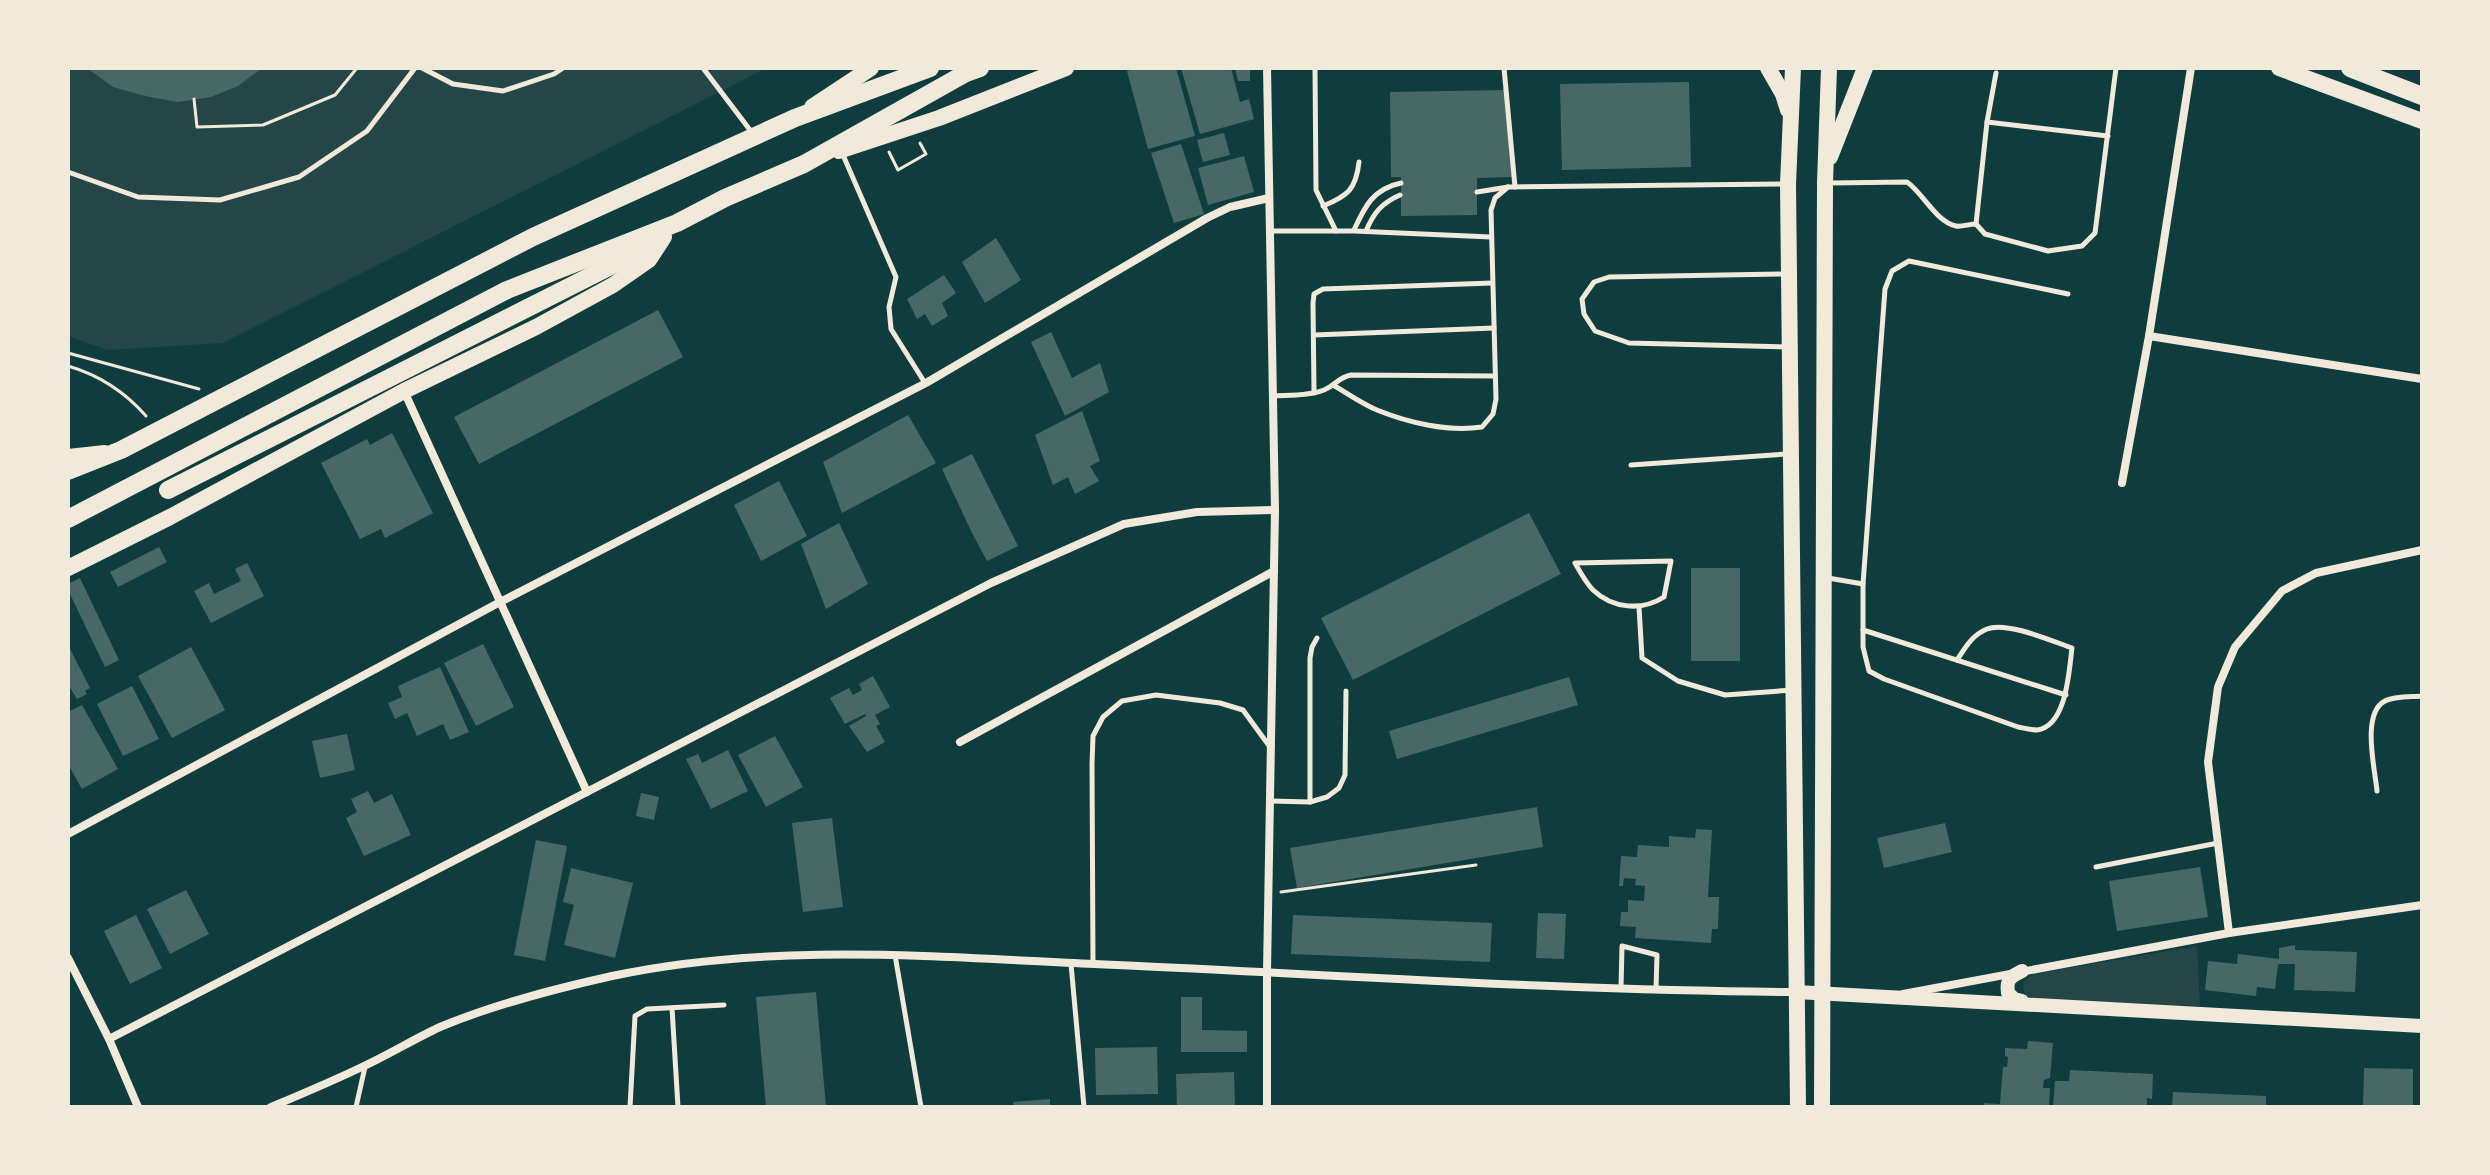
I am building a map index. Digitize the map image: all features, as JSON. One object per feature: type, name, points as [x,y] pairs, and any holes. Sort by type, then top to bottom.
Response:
[{"type":"highway","points":[[68,471],[121,450],[533,237],[795,118],[930,68]]},
{"type":"highway","points":[[68,519],[507,290],[677,223],[725,198],[804,164],[980,68]]},
{"type":"highway","points":[[2350,68],[2422,96]]},
{"type":"highway","points":[[168,490],[660,241]]},
{"type":"main road","points":[[795,118],[871,68]]},
{"type":"main road","points":[[804,164],[939,118],[1066,68]]},
{"type":"main road","points":[[1768,68],[1783,94],[1791,117]]},
{"type":"main road","points":[[1793,68],[1788,184],[1798,1107]]},
{"type":"main road","points":[[1822,1107],[1825,176],[1829,68]]},
{"type":"main road","points":[[1825,176],[1865,68]]},
{"type":"main road","points":[[2279,68],[2422,121]]},
{"type":"main road","points":[[68,568],[613,285],[649,260],[660,241],[677,223]]},
{"type":"main road","points":[[68,456],[121,450]]},
{"type":"main road","points":[[2022,971],[2010,977],[2008,993],[2014,999],[2034,1005]]},
{"type":"main road","points":[[1796,992],[2422,1026]]},
{"type":"street","points":[[1267,68],[1275,510],[1267,1107]]},
{"type":"street","points":[[2122,483],[2149,336],[2191,68]]},
{"type":"street","points":[[68,834],[502,601],[926,383],[1207,218],[1230,207],[1269,198]]},
{"type":"street","points":[[2149,336],[2422,379]]},
{"type":"street","points":[[404,391],[587,792]]},
{"type":"street","points":[[109,1039],[991,583],[1124,524],[1197,512],[1275,510]]},
{"type":"street","points":[[2229,933],[2208,762],[2218,687],[2235,647],[2282,591],[2316,573],[2422,550]]},
{"type":"street","points":[[960,742],[1274,571]]},
{"type":"street","points":[[1883,997],[2229,933],[2422,905]]},
{"type":"street","points":[[271,1107],[365,1066],[439,1028],[492,1008],[616,975],[688,963],[765,956],[895,954],[1656,991],[1796,992]]},
{"type":"street","points":[[68,958],[109,1039],[138,1107]]},
{"type":"lane","points":[[68,172],[138,197],[220,200],[299,177],[367,131],[415,68]]},
{"type":"lane","points":[[422,68],[453,84],[503,91],[563,68]]},
{"type":"lane","points":[[703,68],[755,137]]},
{"type":"lane","points":[[1315,68],[1316,190],[1336,231]]},
{"type":"lane","points":[[1504,68],[1512,187]]},
{"type":"lane","points":[[1996,73],[1987,122],[1976,224],[1985,234],[2048,251],[2082,246],[2095,233],[2116,68]]},
{"type":"lane","points":[[1987,122],[2108,136]]},
{"type":"lane","points":[[841,150],[896,277],[889,307],[891,329],[926,383]]},
{"type":"lane","points":[[1323,206],[1340,199],[1350,190],[1357,180],[1359,162]]},
{"type":"lane","points":[[1825,176],[1907,182],[1940,216],[1955,226],[1976,224]]},
{"type":"lane","points":[[1354,231],[1363,210],[1375,195],[1384,186],[1401,183]]},
{"type":"lane","points":[[1477,192],[1512,187],[1788,184]]},
{"type":"lane","points":[[1333,385],[1375,409],[1418,423],[1467,429],[1482,427],[1493,414],[1496,399],[1491,210],[1495,198],[1512,187]]},
{"type":"lane","points":[[1366,231],[1373,215],[1384,202],[1400,195]]},
{"type":"lane","points":[[1270,231],[1366,231],[1491,237]]},
{"type":"lane","points":[[1957,660],[1969,641],[1988,628],[2005,627],[2072,648],[2066,695],[2055,717],[2045,727],[2036,730],[2018,727],[1869,671],[1863,647],[1863,584],[1885,289],[1892,271],[1909,261],[2068,294]]},
{"type":"lane","points":[[1789,274],[1609,277],[1594,282],[1582,299],[1587,322],[1595,331],[1629,343],[1789,348]]},
{"type":"lane","points":[[1314,393],[1314,294],[1323,289],[1492,283]]},
{"type":"lane","points":[[1314,335],[1494,328]]},
{"type":"lane","points":[[1273,396],[1314,393],[1333,385],[1340,377],[1351,375],[1495,376]]},
{"type":"lane","points":[[1631,465],[1791,453]]},
{"type":"lane","points":[[1671,561],[1664,597],[1652,605],[1639,607],[1618,604],[1600,595],[1591,588],[1575,563],[1671,561]]},
{"type":"lane","points":[[1823,577],[1863,584]]},
{"type":"lane","points":[[1639,607],[1642,658],[1678,681],[1725,695],[1793,690]]},
{"type":"lane","points":[[1863,630],[2066,695]]},
{"type":"lane","points":[[1310,802],[1310,658],[1317,638]]},
{"type":"lane","points":[[1270,801],[1310,802],[1327,797],[1339,788],[1345,775],[1346,691]]},
{"type":"lane","points":[[1093,964],[1093,736],[1103,717],[1122,701],[1156,695],[1220,703],[1243,710],[1271,748]]},
{"type":"lane","points":[[2377,791],[2370,731],[2375,710],[2385,700],[2422,696]]},
{"type":"lane","points":[[2096,867],[2218,843]]},
{"type":"lane","points":[[1621,989],[1622,946],[1657,955],[1656,991]]},
{"type":"lane","points":[[895,954],[921,1107]]},
{"type":"lane","points":[[1071,963],[1084,1107]]},
{"type":"lane","points":[[630,1107],[635,1016],[647,1009],[724,1005]]},
{"type":"lane","points":[[672,1008],[678,1107]]},
{"type":"lane","points":[[356,1107],[365,1066]]},
{"type":"path","points":[[194,99],[197,127],[263,125],[335,95],[357,68]]},
{"type":"path","points":[[898,170],[926,154]]},
{"type":"path","points":[[68,353],[226,396]]},
{"type":"path","points":[[1268,893],[1476,865]]},
{"type":"shaded area","points":[[68,68],[767,68],[223,343],[108,350],[68,336]]},
{"type":"shaded area","points":[[2197,946],[2200,1006],[2042,1001],[2025,996],[2023,982],[2034,974]]},
{"type":"building","points":[[87,68],[262,68],[238,86],[211,97],[178,102],[113,87]]},
{"type":"building","points":[[1176,68],[1195,136],[1148,149],[1127,71]]},
{"type":"building","points":[[1181,68],[1231,68],[1240,102],[1249,99],[1254,119],[1200,134]]},
{"type":"building","points":[[1235,68],[1250,68],[1250,81],[1238,81]]},
{"type":"building","points":[[1689,82],[1691,167],[1562,170],[1560,84]]},
{"type":"building","points":[[1506,90],[1512,177],[1477,178],[1477,215],[1401,216],[1401,177],[1391,177],[1390,92]]},
{"type":"building","points":[[1224,133],[1230,155],[1203,162],[1197,140]]},
{"type":"building","points":[[1181,144],[1204,214],[1174,223],[1151,153]]},
{"type":"building","points":[[1244,156],[1254,192],[1208,205],[1198,168]]},
{"type":"building","points":[[996,238],[1021,280],[985,303],[962,262]]},
{"type":"building","points":[[944,275],[956,293],[942,303],[948,316],[932,326],[925,314],[917,319],[907,299]]},
{"type":"building","points":[[658,310],[683,357],[479,464],[454,417]]},
{"type":"building","points":[[1051,332],[1072,378],[1100,363],[1109,392],[1065,416],[1031,342]]},
{"type":"building","points":[[1082,411],[1100,461],[1090,466],[1099,481],[1075,494],[1068,477],[1053,485],[1035,435]]},
{"type":"building","points":[[908,415],[936,463],[842,513],[823,462]]},
{"type":"building","points":[[392,433],[433,513],[385,538],[381,529],[360,539],[321,463],[367,439],[370,445]]},
{"type":"building","points":[[972,454],[1018,546],[987,561],[942,469]]},
{"type":"building","points":[[779,481],[807,536],[761,561],[734,505]]},
{"type":"building","points":[[1529,513],[1561,574],[1353,680],[1321,618]]},
{"type":"building","points":[[839,523],[868,584],[826,609],[801,544]]},
{"type":"building","points":[[159,547],[167,562],[118,587],[110,572]]},
{"type":"building","points":[[247,563],[264,596],[211,623],[194,591],[209,583],[214,594],[241,581],[235,569]]},
{"type":"building","points":[[1691,568],[1740,568],[1740,661],[1691,661]]},
{"type":"building","points":[[80,578],[119,660],[105,667],[68,590],[68,584]]},
{"type":"building","points":[[483,644],[514,707],[476,726],[444,663]]},
{"type":"building","points":[[68,645],[90,688],[85,691],[87,694],[77,699],[68,684]]},
{"type":"building","points":[[191,647],[225,710],[172,738],[138,676]]},
{"type":"building","points":[[440,667],[469,732],[450,740],[443,724],[417,736],[407,713],[395,719],[388,703],[402,697],[398,686]]},
{"type":"building","points":[[873,676],[890,707],[875,715],[880,724],[876,726],[885,742],[867,752],[849,726],[865,714],[845,724],[830,698],[849,688],[853,695],[862,690],[859,684]]},
{"type":"building","points":[[1569,677],[1578,705],[1397,759],[1389,731]]},
{"type":"building","points":[[132,686],[159,739],[123,756],[97,704]]},
{"type":"building","points":[[82,705],[118,769],[82,789],[68,764],[68,712]]},
{"type":"building","points":[[347,734],[355,770],[320,778],[312,741]]},
{"type":"building","points":[[775,736],[803,787],[766,807],[738,755]]},
{"type":"building","points":[[728,750],[748,791],[711,809],[686,759],[698,754],[702,763]]},
{"type":"building","points":[[368,791],[374,803],[392,794],[411,835],[364,856],[346,818],[357,812],[351,799]]},
{"type":"building","points":[[641,793],[659,797],[654,820],[636,816]]},
{"type":"building","points":[[1537,807],[1543,847],[1297,888],[1290,848]]},
{"type":"building","points":[[832,818],[843,907],[803,912],[792,823]]},
{"type":"building","points":[[1945,823],[1952,852],[1884,868],[1877,838]]},
{"type":"building","points":[[1696,829],[1712,830],[1708,897],[1719,897],[1718,929],[1712,929],[1711,943],[1635,938],[1636,927],[1620,926],[1621,912],[1628,912],[1628,900],[1644,901],[1645,886],[1635,885],[1636,879],[1624,878],[1623,886],[1619,886],[1621,856],[1637,857],[1638,845],[1669,847],[1669,836],[1695,838]]},
{"type":"building","points":[[536,840],[567,846],[545,961],[514,955]]},
{"type":"building","points":[[2200,867],[2208,917],[2117,931],[2109,881]]},
{"type":"building","points":[[571,868],[633,883],[615,958],[564,945],[574,905],[563,902]]},
{"type":"building","points":[[186,890],[209,934],[170,954],[147,909]]},
{"type":"building","points":[[1538,913],[1566,914],[1564,959],[1536,958]]},
{"type":"building","points":[[136,915],[162,968],[130,984],[104,931]]},
{"type":"building","points":[[1293,915],[1492,923],[1490,962],[1291,954]]},
{"type":"building","points":[[2295,945],[2295,950],[2357,952],[2355,992],[2294,990],[2295,964],[2278,964],[2275,989],[2257,987],[2256,996],[2205,990],[2208,961],[2237,964],[2238,954],[2279,959],[2279,948]]},
{"type":"building","points":[[816,992],[826,1107],[766,1107],[756,997]]},
{"type":"building","points":[[1181,997],[1202,997],[1202,1030],[1247,1031],[1247,1052],[1181,1052]]},
{"type":"building","points":[[2028,1041],[2053,1043],[2050,1078],[2044,1080],[2043,1088],[2050,1088],[2049,1107],[1984,1107],[1984,1103],[2000,1104],[2003,1067],[2007,1067],[2008,1057],[2005,1056],[2005,1048],[2027,1049]]},
{"type":"building","points":[[1157,1047],[1158,1094],[1096,1095],[1095,1048]]},
{"type":"building","points":[[2364,1068],[2413,1069],[2413,1107],[2363,1107]]},
{"type":"building","points":[[2070,1070],[2153,1074],[2152,1099],[2147,1098],[2147,1107],[2053,1107],[2055,1081],[2069,1081]]},
{"type":"building","points":[[1234,1072],[1235,1107],[1177,1107],[1176,1074]]},
{"type":"building","points":[[2173,1092],[2266,1096],[2266,1107],[2172,1107]]},
{"type":"building","points":[[1050,1099],[1050,1107],[1014,1107],[1013,1102]]}]
